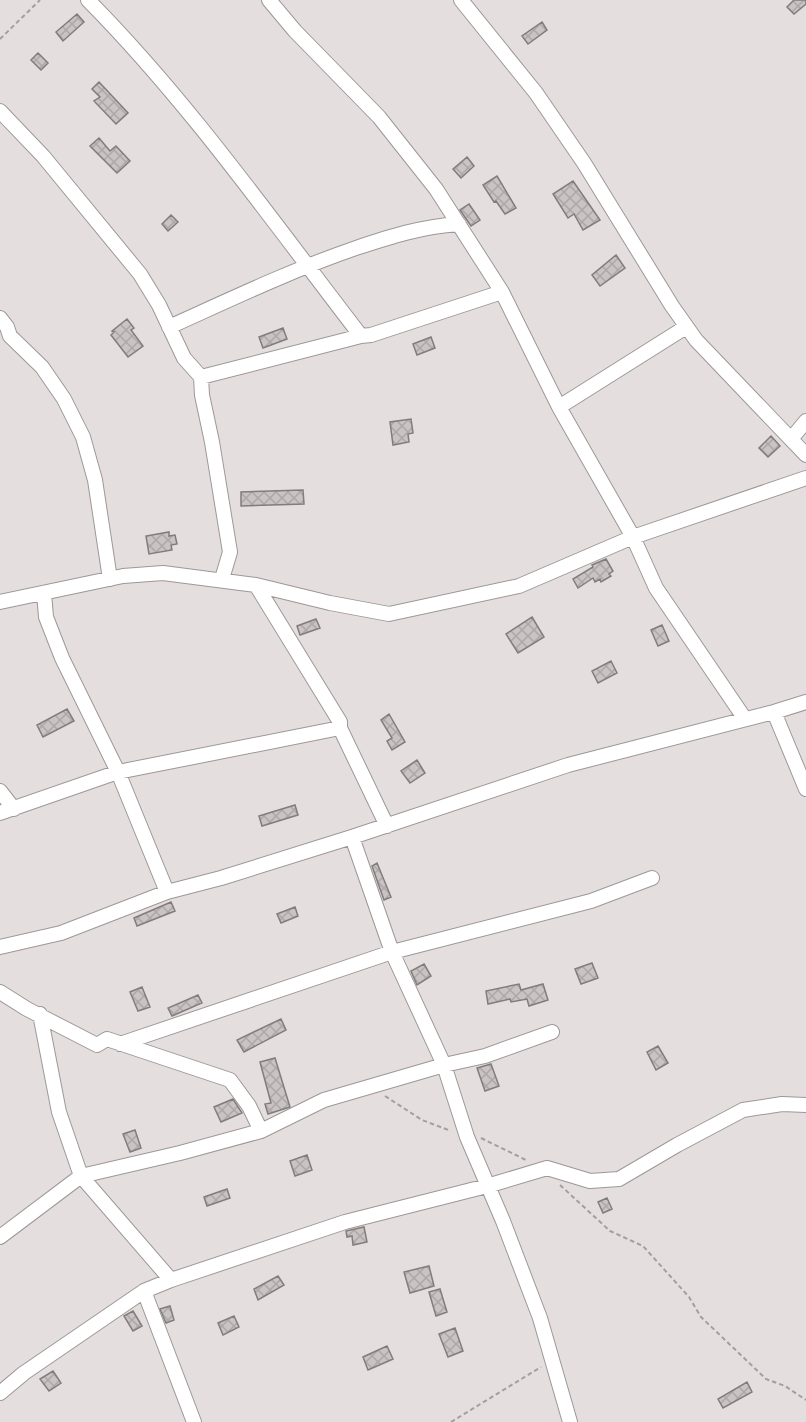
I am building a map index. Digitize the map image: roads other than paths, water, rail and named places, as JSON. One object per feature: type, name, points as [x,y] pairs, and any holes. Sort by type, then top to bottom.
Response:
[{"type":"street","points":[[88,0],[184,107],[361,336]]},
{"type":"street","points":[[269,0],[295,31],[340,74],[379,117],[436,189],[502,292],[560,407],[633,537],[656,588],[746,719]]},
{"type":"street","points":[[461,0],[536,93],[584,163],[686,327],[806,455]]},
{"type":"street","points":[[0,111],[43,156],[140,274],[159,305],[184,358],[201,377],[202,395],[230,552],[222,579]]},
{"type":"street","points":[[169,327],[306,265],[397,235],[427,227],[459,224]]},
{"type":"street","points":[[201,377],[371,335],[502,292]]},
{"type":"street","points":[[0,318],[10,336],[48,375],[64,399],[83,438],[95,480],[110,579]]},
{"type":"street","points":[[560,407],[686,327]]},
{"type":"street","points":[[791,440],[806,421]]},
{"type":"street","points":[[0,602],[110,579],[163,573],[256,585],[330,603],[389,614],[519,586],[633,537],[806,478]]},
{"type":"street","points":[[256,585],[340,722],[340,728],[387,826]]},
{"type":"street","points":[[44,593],[46,617],[62,658],[118,772],[167,891]]},
{"type":"street","points":[[0,947],[61,933],[167,891],[221,878],[352,837],[568,765],[806,702]]},
{"type":"street","points":[[774,712],[806,789]]},
{"type":"street","points":[[0,791],[7,811],[118,772],[149,764],[340,728]]},
{"type":"street","points":[[352,837],[392,952],[444,1065],[467,1137],[540,1318],[570,1422]]},
{"type":"street","points":[[120,1044],[392,952],[591,901],[652,878]]},
{"type":"street","points":[[0,992],[27,1009],[97,1045],[107,1039],[230,1080],[249,1106],[261,1131]]},
{"type":"street","points":[[40,1014],[59,1112],[81,1176],[171,1280]]},
{"type":"street","points":[[0,1237],[81,1176],[261,1131],[324,1100],[444,1065],[485,1056],[552,1032]]},
{"type":"street","points":[[0,1393],[24,1373],[144,1291],[171,1280],[345,1222],[487,1186],[547,1168],[590,1181],[619,1179],[743,1110],[782,1104],[806,1105]]},
{"type":"street","points":[[144,1291],[194,1422]]}]
